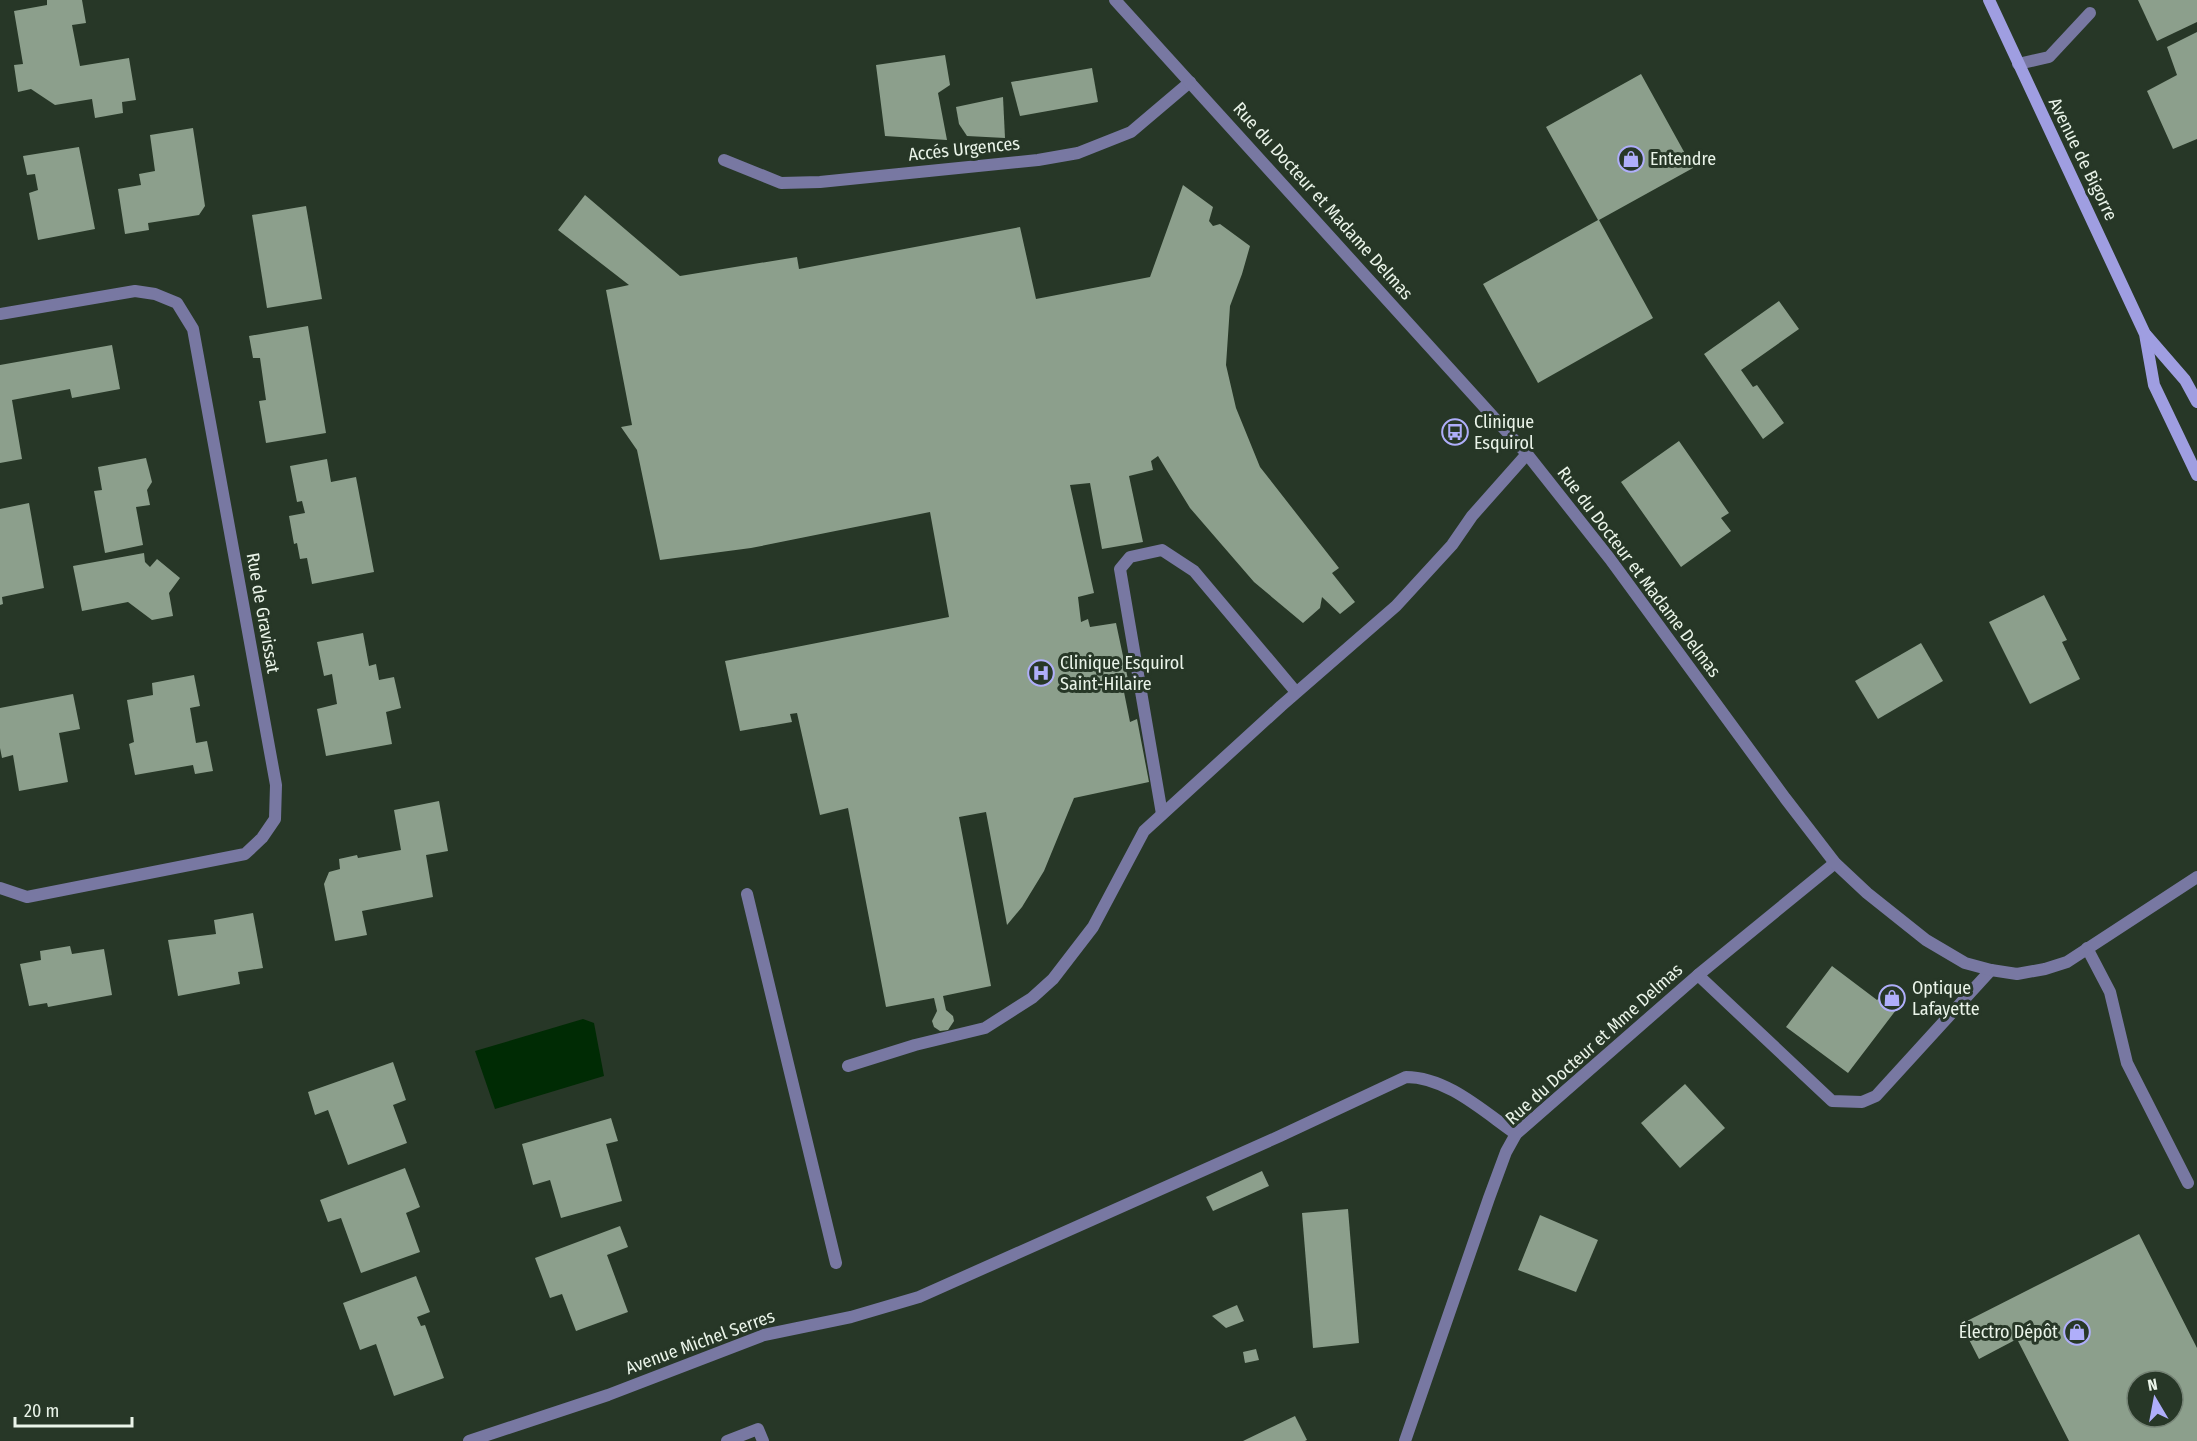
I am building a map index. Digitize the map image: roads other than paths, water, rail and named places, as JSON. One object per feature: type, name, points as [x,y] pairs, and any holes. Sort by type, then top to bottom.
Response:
[{"type":"main road","name":"Avenue de Bigorre","points":[[1989,0],[2145,334],[2154,385],[2197,476]]},
{"type":"main road","name":"Avenue de Bigorre","points":[[2145,334],[2185,380],[2197,402]]},
{"type":"street","name":"Rue du Docteur et Madame Delmas","points":[[1115,0],[1527,454],[1610,558],[1835,863],[1867,893],[1926,940],[1965,963],[2017,974],[2067,962],[2197,877]]},
{"type":"street","points":[[2018,64],[2049,57],[2090,13]]},
{"type":"street","name":"Accés Urgences","points":[[724,160],[782,183],[820,182],[1026,161],[1078,153],[1131,132],[1190,82]]},
{"type":"street","name":"Rue de Gravissat","points":[[0,314],[135,291],[155,294],[177,303],[193,329],[276,784],[275,819],[262,838],[244,854],[27,897],[0,888]]},
{"type":"street","points":[[849,1066],[915,1045],[985,1028],[1032,998],[1053,980],[1093,927],[1144,831],[1296,692],[1396,606],[1452,545],[1472,516],[1527,454]]},
{"type":"street","points":[[1162,814],[1120,569],[1130,557],[1162,550],[1194,571],[1296,692]]},
{"type":"street","name":"Rue du Docteur et Mme Delmas","points":[[1405,1441],[1489,1198],[1506,1152],[1516,1134],[1698,975],[1835,863]]},
{"type":"street","points":[[747,894],[836,1263]]},
{"type":"street","points":[[2087,948],[2110,992],[2127,1063],[2188,1183]]},
{"type":"street","points":[[1698,975],[1832,1101],[1862,1102],[1876,1096],[1991,970]]},
{"type":"street","name":"Avenue Michel Serres","points":[[469,1441],[608,1395],[764,1335],[851,1317],[920,1297],[1406,1077],[1427,1078],[1456,1092],[1516,1134]]},
{"type":"street","points":[[727,1441],[758,1429],[763,1441]]},
{"type":"place","name":"Entendre","points":[[1631,159]]},
{"type":"place","name":"Clinique Esquirol","points":[[1455,432]]},
{"type":"place","name":"Clinique Esquirol Saint-Hilaire","points":[[1041,673]]},
{"type":"place","name":"Optique Lafayette","points":[[1892,998]]},
{"type":"place","name":"Électro Dépôt","points":[[2077,1332]]}]
